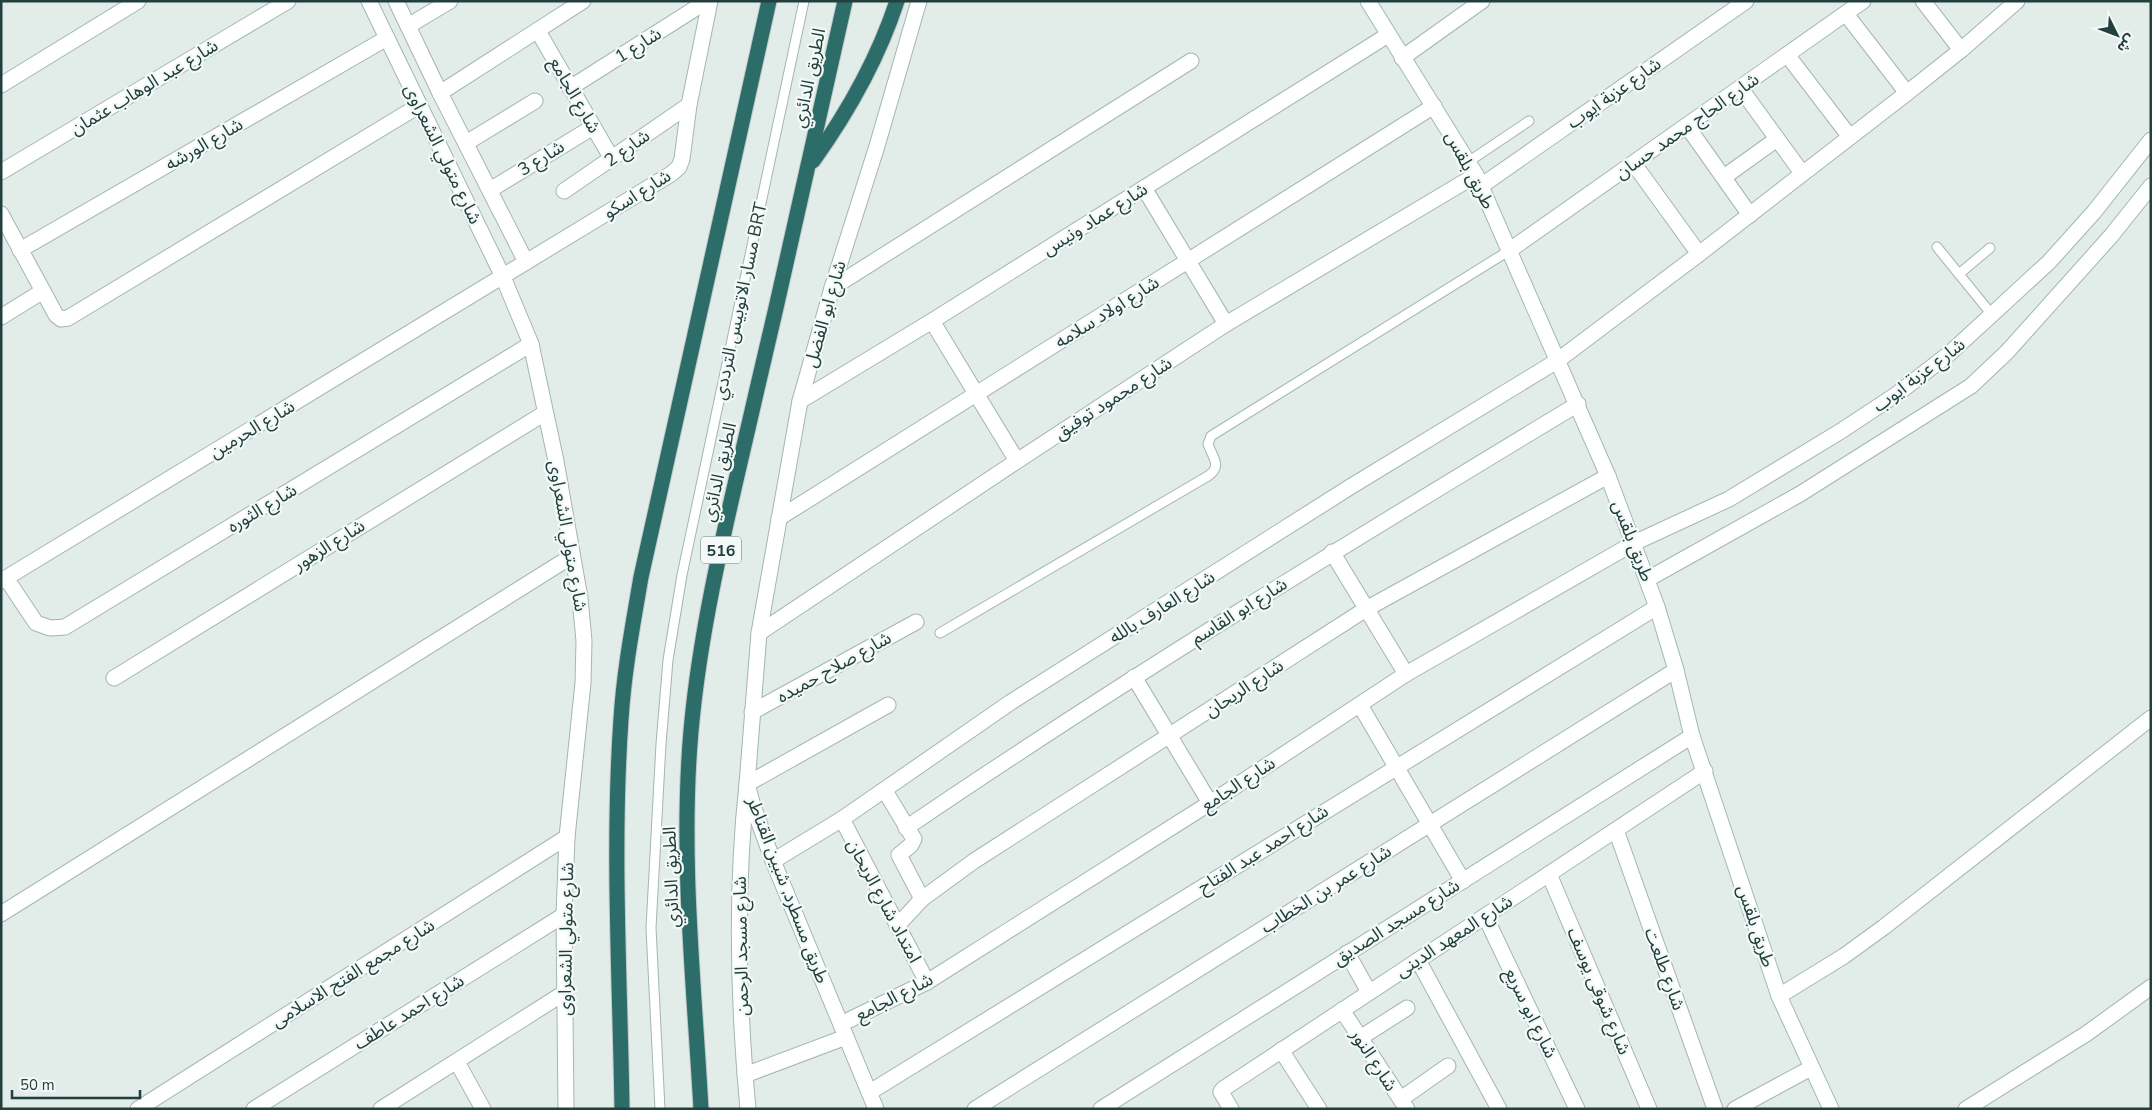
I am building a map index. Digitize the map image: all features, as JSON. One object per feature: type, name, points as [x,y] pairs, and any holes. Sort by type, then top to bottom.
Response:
[{"type":"highway","points":[[622,1109],[617,788],[621,717],[629,646],[641,577],[769,1]]},
{"type":"highway","name":"الطريق الدائري","points":[[702,1109],[688,882],[688,798],[691,731],[700,665],[724,534],[845,1]]},
{"type":"highway","points":[[809,166],[859,89],[885,33],[897,1]]},
{"type":"street","points":[[1,85],[138,1]]},
{"type":"street","name":"شارع عبد الوهاب عثمان","points":[[1,172],[288,1]]},
{"type":"street","name":"شارع متولي الشعراوى","points":[[369,1],[503,277],[531,344],[556,461],[580,598],[584,640],[583,683],[567,837],[564,916],[566,1109]]},
{"type":"street","name":"شارع متولي الشعراوى","points":[[396,1],[526,262]]},
{"type":"street","points":[[408,26],[450,1]]},
{"type":"street","points":[[440,92],[583,1]]},
{"type":"street","name":"شارع 1","points":[[570,88],[708,1]]},
{"type":"street","name":"شارع اسكو","points":[[503,277],[671,174],[678,167],[682,159],[689,105],[708,1]]},
{"type":"street","name":"شارع ابو الفضل","points":[[759,633],[800,401],[832,288],[877,146],[919,1]]},
{"type":"street","name":"طريق بلقس","points":[[1368,1],[1402,58],[1434,106],[1478,181],[1510,250],[1557,361],[1578,404],[1648,579],[1676,670],[1692,736],[1779,996],[1831,1109]]},
{"type":"street","points":[[1402,58],[1482,1]]},
{"type":"street","name":"شارع عزبة ايوب","points":[[1478,181],[1746,1]]},
{"type":"street","name":"شارع الحاج محمد حسان","points":[[1510,250],[1788,56],[1863,1]]},
{"type":"street","points":[[1923,1],[1961,50]]},
{"type":"street","name":"شارع العارف بالله","points":[[773,861],[842,820],[1011,702],[1350,487],[1557,361],[1750,215],[1961,50],[2000,7],[2017,1]]},
{"type":"street","points":[[1846,14],[1907,93]]},
{"type":"street","name":"شارع الجامع","points":[[538,31],[612,159]]},
{"type":"street","name":"شارع عماد ونيس","points":[[800,401],[932,321],[1388,35]]},
{"type":"street","name":"شارع الورشه","points":[[20,250],[387,38]]},
{"type":"street","points":[[1788,56],[1850,137]]},
{"type":"street","points":[[832,288],[1191,61]]},
{"type":"street","points":[[1741,89],[1802,173]]},
{"type":"street","points":[[466,143],[536,101]]},
{"type":"street","points":[[1,214],[5,232],[20,250],[56,315],[61,319],[68,318],[420,105]]},
{"type":"street","name":"شارع 2","points":[[564,191],[689,105]]},
{"type":"street","name":"شارع اولاد سلامه","points":[[780,518],[1434,106]]},
{"type":"street","points":[[1687,126],[1750,215]]},
{"type":"street","name":"شارع 3","points":[[490,190],[593,127]]},
{"type":"street","points":[[1724,177],[1777,139]]},
{"type":"street","name":"شارع عزبة ايوب","points":[[1634,543],[1729,499],[1841,431],[1897,394],[1950,353],[1993,316],[2049,262],[2081,227],[2151,140]]},
{"type":"street","points":[[1634,164],[1699,254]]},
{"type":"street","name":"شارع محمود توفيق","points":[[759,633],[1017,460],[1226,324],[1478,181]]},
{"type":"street","points":[[1648,579],[1800,494],[1971,386],[2020,337],[2111,236],[2151,186]]},
{"type":"street","points":[[1144,188],[1226,324]]},
{"type":"street","name":"شارع الحرمين","points":[[4,579],[503,277]]},
{"type":"street","points":[[1,317],[43,291]]},
{"type":"street","points":[[932,321],[1017,460]]},
{"type":"street","name":"شارع الثوره","points":[[4,579],[36,623],[50,628],[65,627],[531,344]]},
{"type":"street","name":"شارع ابو القاسم","points":[[906,828],[1028,744],[1332,552],[1578,404]]},
{"type":"street","name":"شارع الزهور","points":[[114,678],[545,413]]},
{"type":"street","name":"شارع الريحان","points":[[897,926],[922,900],[974,861],[1366,609],[1608,476]]},
{"type":"street","name":"شارع الجامع","points":[[746,1075],[844,1030],[927,982],[1210,803],[1406,674],[1634,543]]},
{"type":"street","points":[[1332,552],[1406,674]]},
{"type":"street","points":[[1,914],[572,556]]},
{"type":"street","name":"شارع احمد عبد الفتاح","points":[[870,1092],[1657,607]]},
{"type":"street","name":"شارع صلاح حميده","points":[[752,712],[916,622]]},
{"type":"street","name":"طريق مسطرد, شبين القناطر","points":[[759,633],[747,784],[773,861],[876,1109]]},
{"type":"street","name":"شارع عمر بن الخطاب","points":[[975,1109],[1676,670]]},
{"type":"street","points":[[1134,677],[1210,803]]},
{"type":"street","points":[[747,784],[888,704]]},
{"type":"street","points":[[1360,704],[1463,881]]},
{"type":"street","points":[[1779,996],[1844,956],[1890,922],[2151,718]]},
{"type":"street","name":"شارع مسجد الصديق","points":[[1101,1109],[1692,736]]},
{"type":"street","name":"شارع المعهد الدينى","points":[[1231,1109],[1221,1092],[1223,1088],[1705,771]]},
{"type":"street","name":"شارع مسجد الرحمن","points":[[747,784],[741,836],[739,893],[748,1109]]},
{"type":"street","points":[[885,791],[913,842],[899,855],[922,900]]},
{"type":"street","name":"امتداد شارع الريحان","points":[[842,820],[927,982]]},
{"type":"street","name":"شارع طلعت","points":[[1616,830],[1715,1109]]},
{"type":"street","name":"شارع مجمع الفتح الاسلامى","points":[[138,1109],[567,837]]},
{"type":"street","name":"شارع شوقى يوسف","points":[[1549,874],[1649,1109]]},
{"type":"street","name":"شارع احمد عاطف","points":[[254,1109],[564,916]]},
{"type":"street","name":"شارع ابو سريع","points":[[1485,916],[1577,1109]]},
{"type":"street","points":[[1347,953],[1369,992]]},
{"type":"street","points":[[1418,960],[1499,1109]]},
{"type":"street","points":[[1966,1109],[2086,1034],[2151,987]]},
{"type":"street","points":[[381,1109],[406,1103],[457,1062],[564,992]]},
{"type":"street","points":[[1360,1038],[1407,1008]]},
{"type":"street","name":"شارع النور","points":[[1342,1010],[1404,1104]]},
{"type":"street","points":[[1281,1050],[1319,1109]]},
{"type":"street","points":[[457,1062],[483,1109]]},
{"type":"street","points":[[1404,1104],[1448,1066]]},
{"type":"street","points":[[1735,1109],[1811,1068]]},
{"type":"lane","name":"مسار الاتوبيس الترددي BRT","points":[[660,1109],[651,928],[660,762],[668,660],[682,575],[804,1]]},
{"type":"lane","points":[[1468,162],[1529,121]]},
{"type":"lane","points":[[1937,247],[1993,316]]},
{"type":"lane","points":[[1959,274],[1990,248]]},
{"type":"lane","points":[[940,633],[1208,476],[1216,465],[1215,456],[1208,444],[1211,436],[1510,250]]}]
